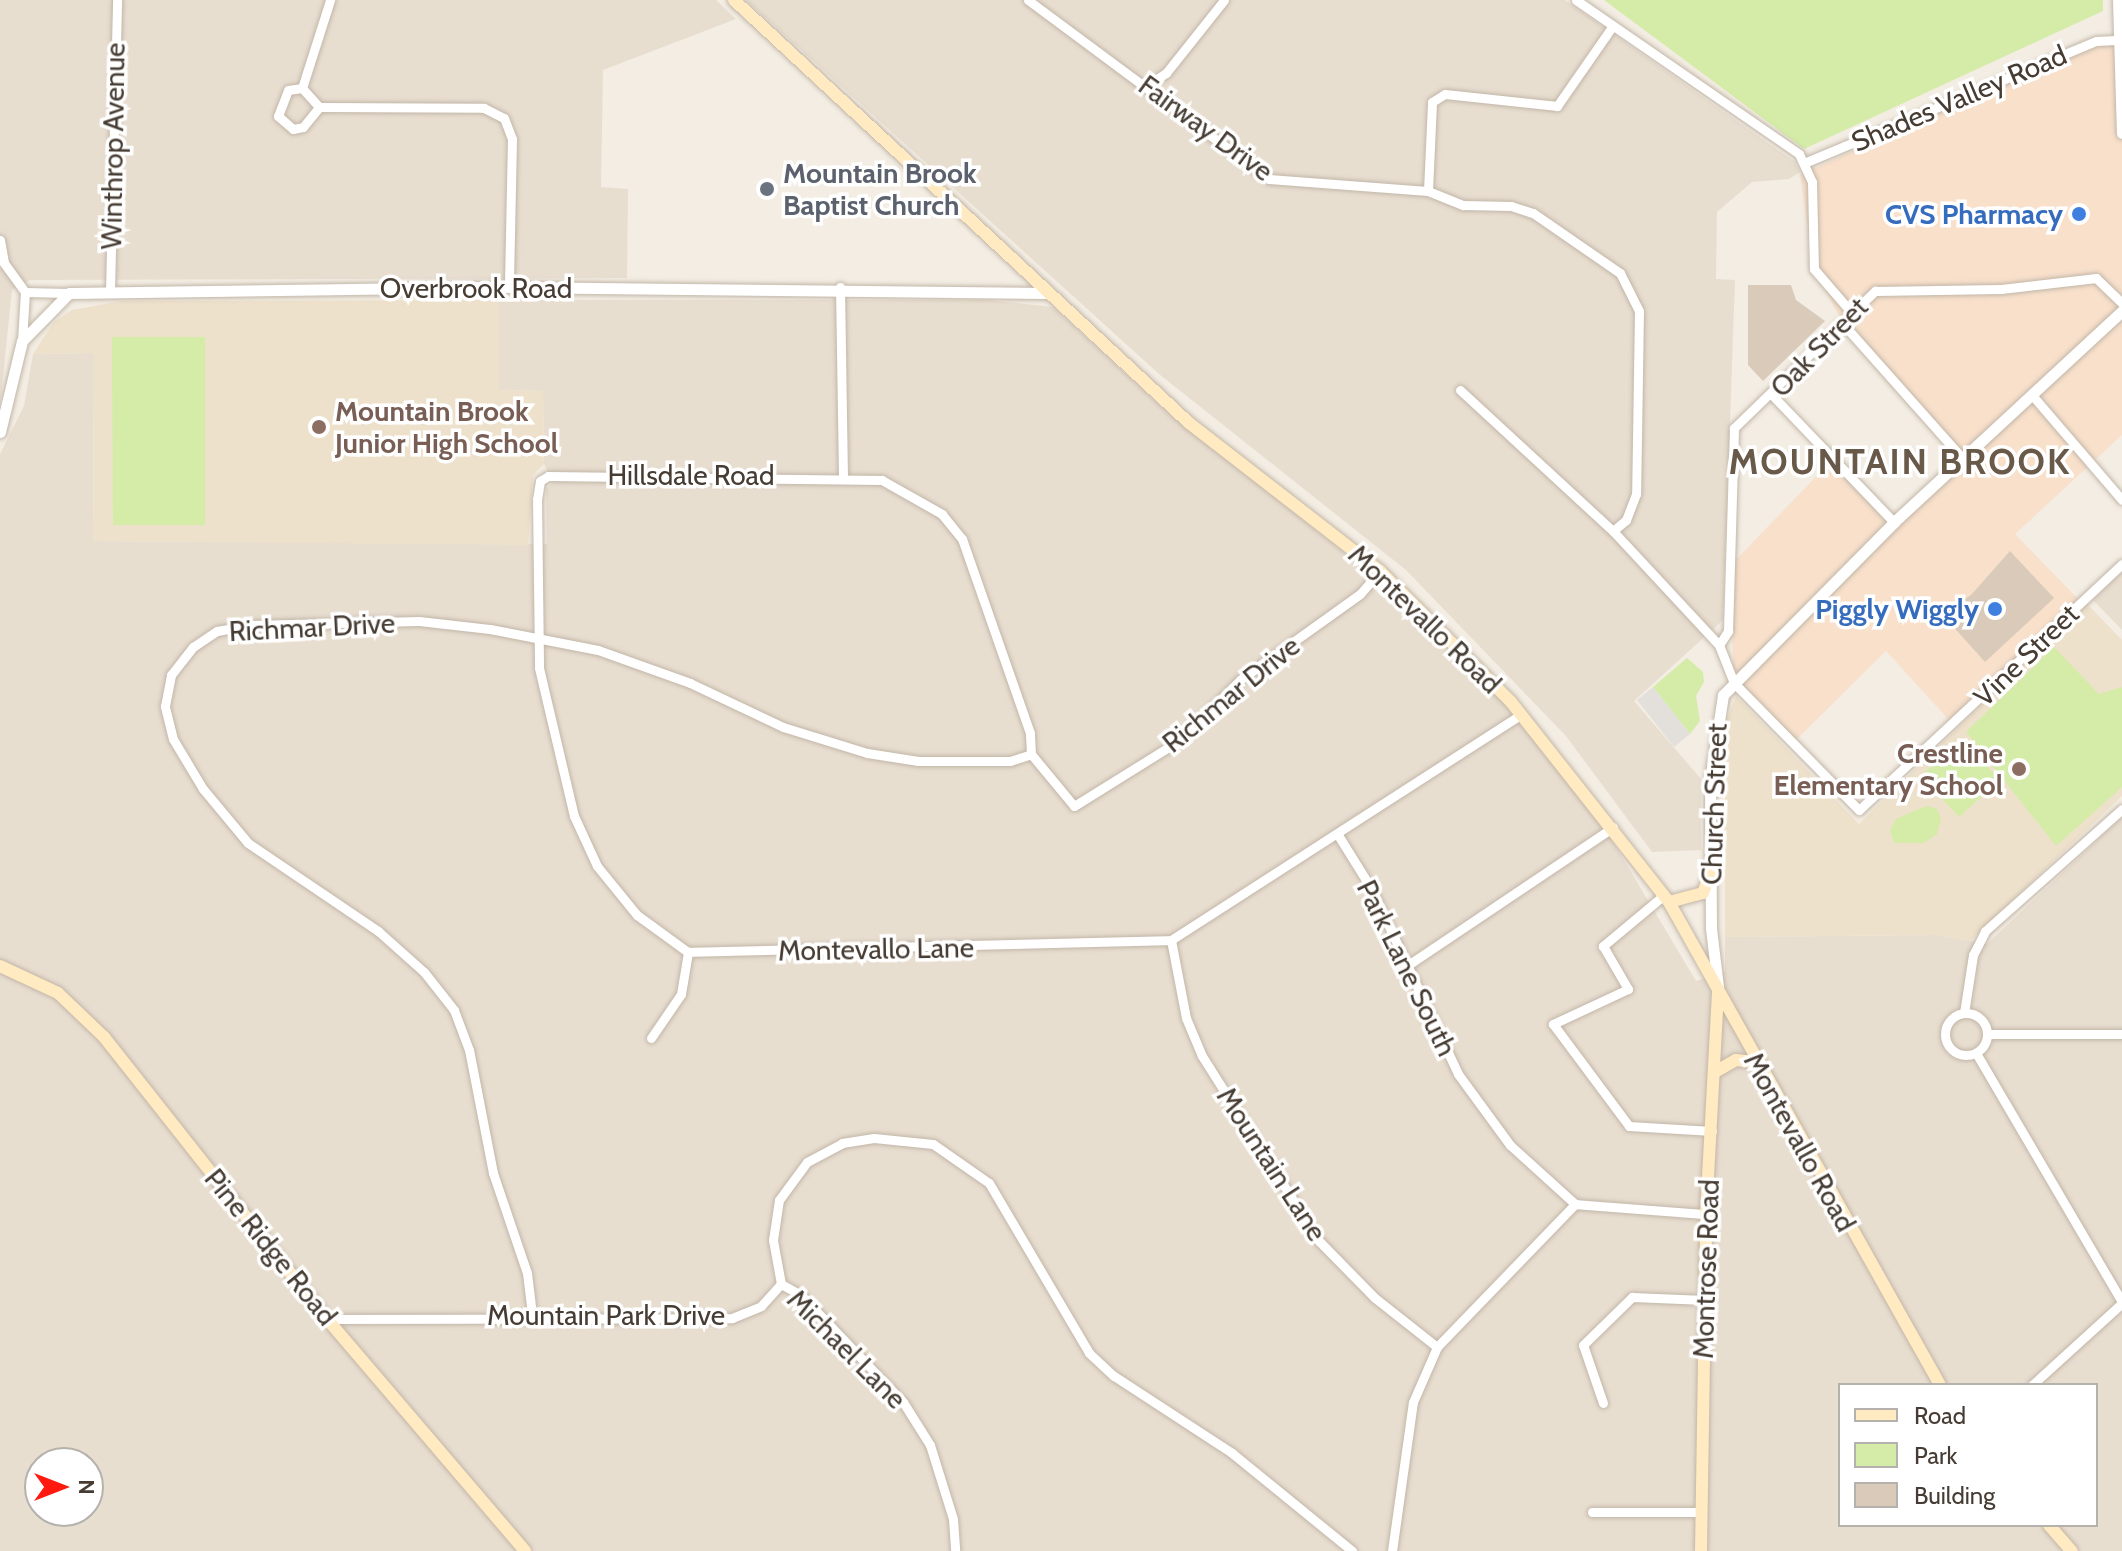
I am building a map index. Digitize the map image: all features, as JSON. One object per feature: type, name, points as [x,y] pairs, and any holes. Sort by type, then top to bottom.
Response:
[{"type":"main road","name":"Montevallo Road","points":[[741,2],[1046,293],[1189,423],[1380,571],[1519,716],[1613,827],[1667,898],[1718,987],[1755,1062],[1939,1383]]},
{"type":"main road","points":[[1667,898],[1703,893],[1710,874]]},
{"type":"main road","name":"Pine Ridge Road","points":[[0,966],[58,993],[104,1037],[327,1319],[525,1551]]},
{"type":"main road","name":"Montrose Road","points":[[1701,1551],[1698,1512],[1706,1214],[1718,987]]},
{"type":"main road","points":[[1715,1072],[1736,1060],[1755,1062]]},
{"type":"main road","points":[[2051,1527],[2072,1551]]},
{"type":"street","name":"Winthrop Avenue","points":[[110,291],[117,0]]},
{"type":"street","points":[[302,88],[330,0]]},
{"type":"street","name":"Fairway Drive","points":[[1028,0],[1148,85],[1269,179],[1428,191],[1463,205],[1533,213],[1597,254],[1631,287],[1639,311],[1636,494],[1626,520],[1613,531]]},
{"type":"street","points":[[1148,85],[1166,73],[1224,0]]},
{"type":"street","points":[[1576,0],[1804,163],[1812,182],[1814,269],[1852,313]]},
{"type":"street","points":[[2118,0],[2116,40],[2122,133]]},
{"type":"street","points":[[1428,191],[1432,102],[1445,94],[1557,106],[1612,27]]},
{"type":"street","name":"Shades Valley Road","points":[[1804,163],[2096,41],[2116,40]]},
{"type":"street","points":[[302,88],[288,90],[278,116],[293,129],[303,127],[319,107]]},
{"type":"street","points":[[302,88],[319,107],[484,108],[504,118],[512,139],[509,287]]},
{"type":"street","points":[[0,240],[4,263],[25,292],[22,341],[0,432]]},
{"type":"street","name":"Oak Street","points":[[1719,645],[1728,631],[1734,428],[1773,396],[1875,291],[1889,287],[2001,289],[2096,278],[2122,303]]},
{"type":"street","name":"Overbrook Road","points":[[69,293],[509,287],[840,287],[1046,293]]},
{"type":"street","points":[[840,287],[843,475],[882,480],[918,497],[962,539],[1030,733],[1031,754]]},
{"type":"street","points":[[25,292],[69,293]]},
{"type":"street","points":[[22,341],[69,293]]},
{"type":"street","name":"Church Street","points":[[1718,987],[1710,874],[1716,712],[1734,683],[1894,522],[2122,311]]},
{"type":"street","points":[[1844,325],[1962,458]]},
{"type":"street","points":[[1460,390],[1613,531],[1719,645],[1734,683]]},
{"type":"street","points":[[2032,395],[2122,500]]},
{"type":"street","points":[[1773,396],[1894,522]]},
{"type":"street","name":"Hillsdale Road","points":[[537,637],[540,481],[562,475],[843,475]]},
{"type":"street","name":"Vine Street","points":[[1734,683],[1859,810],[2122,564]]},
{"type":"street","name":"Richmar Drive","points":[[532,1314],[527,1273],[493,1173],[469,1050],[454,1010],[424,972],[378,931],[248,843],[173,739],[165,706],[171,675],[193,647],[217,631],[419,621],[537,637],[598,650],[690,683],[783,727],[867,753],[934,761],[1010,761],[1031,754],[1074,806],[1180,740],[1240,680],[1360,594],[1380,571]]},
{"type":"street","points":[[537,637],[574,816],[597,866],[637,915],[688,952],[681,994],[651,1038]]},
{"type":"street","points":[[1171,940],[1519,716]]},
{"type":"street","points":[[1964,1013],[1973,955],[1985,931],[2122,809]]},
{"type":"street","points":[[1408,965],[1613,827]]},
{"type":"street","name":"Park Lane South","points":[[1338,835],[1408,965],[1433,1031],[1458,1074],[1510,1145],[1575,1204]]},
{"type":"street","points":[[1667,898],[1603,946],[1628,989],[1553,1024],[1629,1126],[1712,1131]]},
{"type":"street","name":"Montevallo Lane","points":[[688,952],[1171,940]]},
{"type":"street","name":"Mountain Lane","points":[[1171,940],[1186,1018],[1202,1056],[1271,1157],[1319,1241],[1375,1298],[1437,1347]]},
{"type":"street","points":[[1976,1053],[1956,1054],[1946,1043],[1948,1022],[1964,1013],[1979,1017],[1987,1034]]},
{"type":"street","points":[[1987,1034],[2122,1034]]},
{"type":"street","points":[[1976,1053],[1987,1034]]},
{"type":"street","points":[[1976,1053],[2122,1302],[2034,1383]]},
{"type":"street","points":[[781,1284],[773,1240],[779,1200],[807,1162],[842,1143],[874,1138],[933,1144],[989,1183],[1060,1309],[1105,1369],[1232,1453],[1352,1551]]},
{"type":"street","points":[[1392,1551],[1413,1402],[1437,1347],[1575,1204],[1706,1214]]},
{"type":"street","name":"Mountain Park Drive","points":[[327,1319],[532,1314],[732,1318],[761,1306],[781,1284]]},
{"type":"street","name":"Michael Lane","points":[[781,1284],[801,1295],[903,1402],[930,1445],[953,1519],[955,1551]]},
{"type":"street","points":[[1603,1403],[1583,1345],[1632,1297],[1705,1300]]},
{"type":"street","points":[[1592,1512],[1698,1512]]},
{"type":"shaded area","points":[[0,0],[716,0],[736,19],[603,70],[601,187],[628,189],[627,278],[30,280],[12,290],[0,406]]},
{"type":"shaded area","points":[[746,0],[1565,0],[1795,162],[1800,172],[1789,179],[1752,182],[1717,212],[1716,279],[1735,280],[1723,620],[1634,701],[1701,779],[1701,850],[1652,852],[1566,736],[1406,570],[1159,374]]},
{"type":"shaded area","points":[[2116,40],[2122,114],[2122,435],[2015,534],[2078,599],[1949,720],[1886,651],[1792,744],[1734,683],[1730,566],[1833,459],[1894,523],[1962,458],[1844,325],[1814,269],[1800,175],[2096,41]]},
{"type":"shaded area","points":[[499,300],[988,300],[1053,307],[1172,417],[1381,581],[1468,663],[1523,723],[1613,842],[1696,981],[1725,971],[1725,937],[1937,935],[1987,944],[2122,817],[2122,1551],[0,1551],[0,454],[24,406],[33,354],[94,353],[93,541],[547,544],[546,489],[553,483],[544,464],[543,391],[499,390]]},
{"type":"shaded area","name":"Mountain Brook Junior High School","points":[[499,300],[499,390],[543,391],[544,464],[533,475],[528,545],[93,541],[94,353],[33,354],[54,322],[72,310],[122,301]]},
{"type":"shaded area","points":[[2122,572],[2122,630],[2093,600]]},
{"type":"shaded area","name":"Crestline Elementary School","points":[[2086,603],[2122,640],[2122,796],[1970,941],[1937,935],[1725,937],[1725,725],[1736,696],[1859,824]]},
{"type":"shaded area","points":[[1653,687],[1690,734],[1674,747],[1637,700]]},
{"type":"green space","points":[[1604,0],[2103,0],[2103,11],[1804,149]]},
{"type":"green space","points":[[112,337],[205,337],[205,525],[113,525]]},
{"type":"green space","points":[[2054,647],[2099,694],[2122,687],[2122,787],[2056,846],[1966,732]]},
{"type":"green space","points":[[1687,658],[1703,672],[1704,682],[1696,696],[1700,721],[1690,734],[1653,687]]},
{"type":"green space","points":[[1962,738],[2000,780],[1959,817],[1921,776]]},
{"type":"green space","points":[[1926,806],[1937,809],[1941,818],[1937,834],[1924,843],[1894,843],[1890,830],[1896,819]]},
{"type":"building","points":[[1748,285],[1791,285],[1796,300],[1825,321],[1763,381],[1748,365]]},
{"type":"building","name":"Piggly Wiggly","points":[[2010,551],[2054,598],[1985,662],[1942,614],[1971,595]]},
{"type":"place","name":"Mountain Brook Baptist Church","points":[[767,189]]},
{"type":"place","name":"CVS Pharmacy","points":[[2079,214]]},
{"type":"place","name":"Mountain Brook Junior High School","points":[[319,427]]},
{"type":"place","name":"Piggly Wiggly","points":[[1995,609]]},
{"type":"place","name":"Crestline Elementary School","points":[[2019,769]]},
{"type":"district","name":"MOUNTAIN BROOK","points":[[1900,462]]}]
